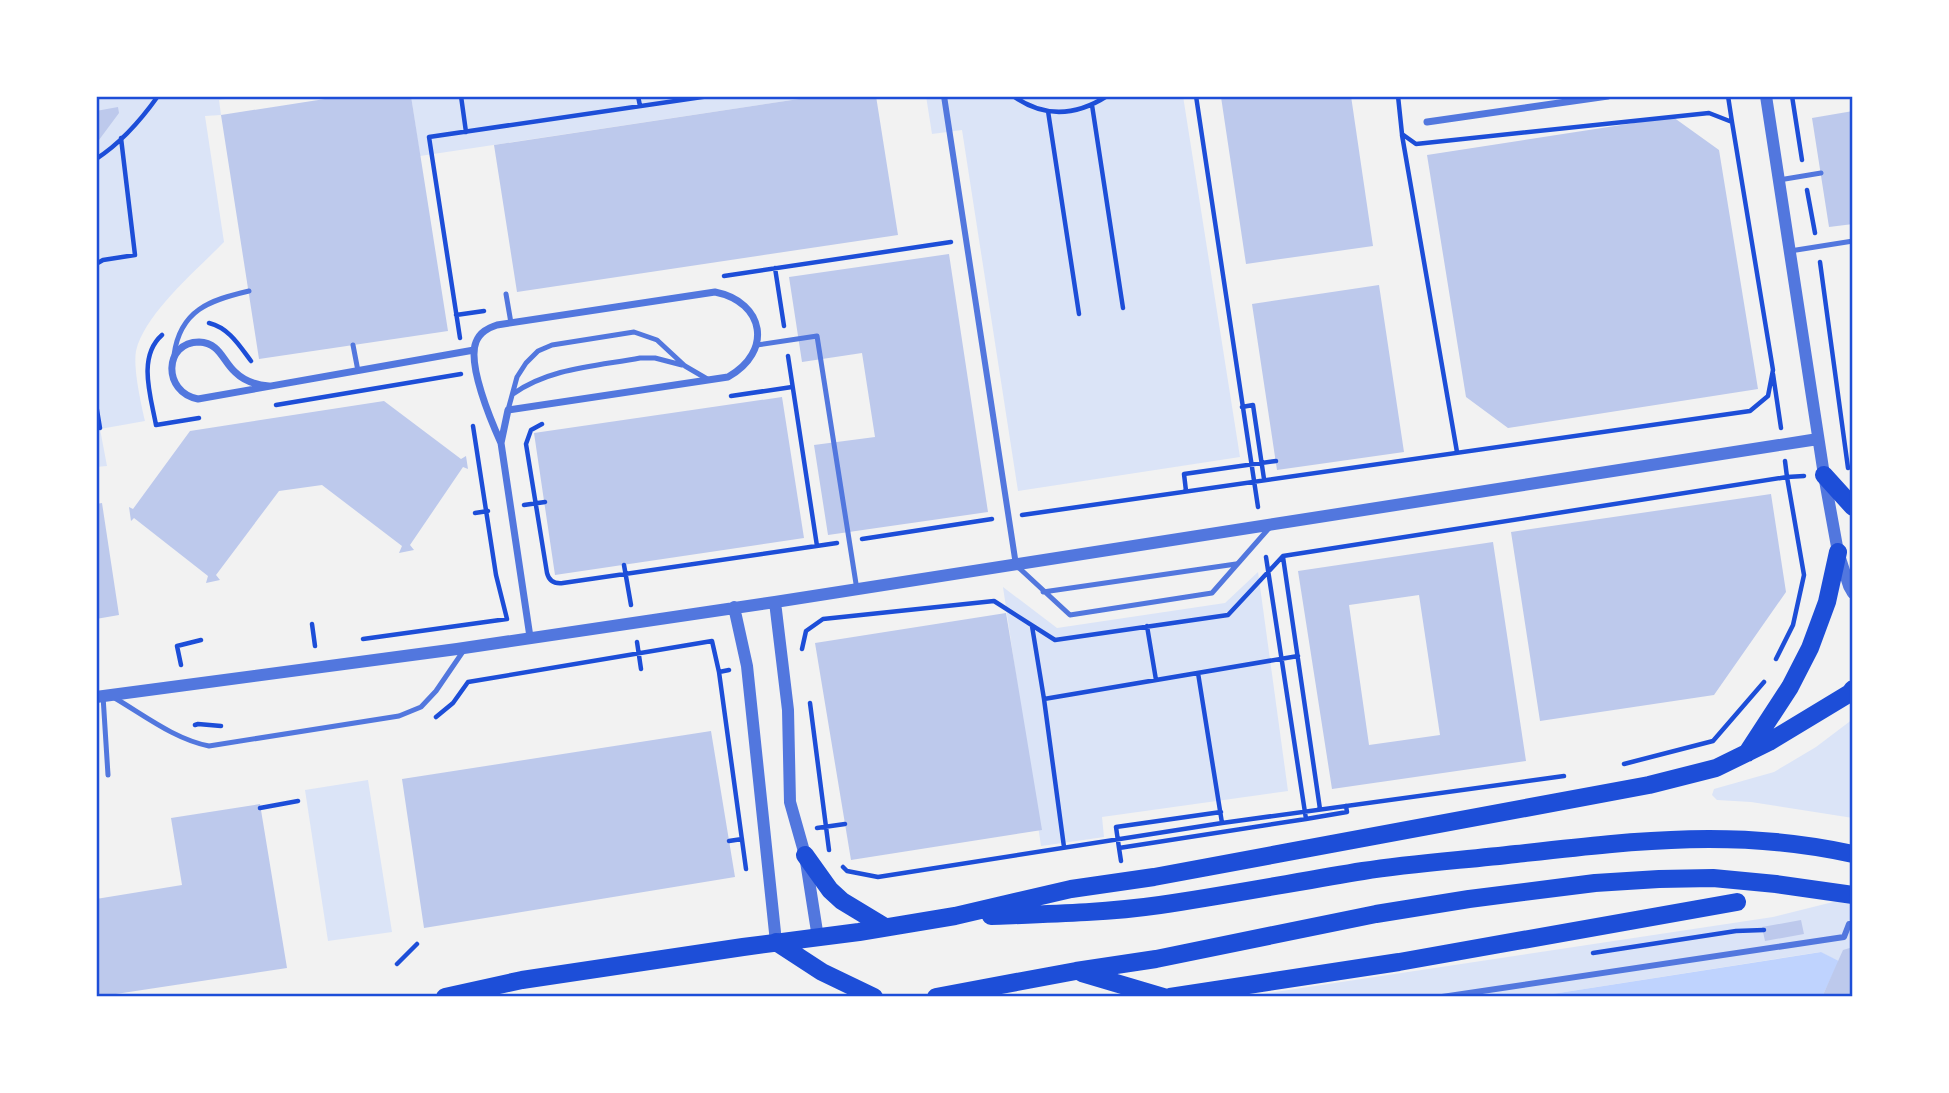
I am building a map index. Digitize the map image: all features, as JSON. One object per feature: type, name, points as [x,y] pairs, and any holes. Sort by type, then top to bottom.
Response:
[{"type":"main road","points":[[1824,475],[1853,507]]},
{"type":"main road","points":[[1747,753],[1799,671],[1827,602],[1838,552]]},
{"type":"main road","points":[[445,997],[522,980],[955,916],[1071,889],[1154,877],[1649,785],[1716,768],[1769,742],[1852,692]]},
{"type":"main road","points":[[955,916],[1078,913],[1160,905],[1367,871],[1585,845],[1730,838],[1788,843],[1853,854]]},
{"type":"main road","points":[[805,855],[830,890],[842,901],[885,927]]},
{"type":"main road","points":[[936,997],[1076,971],[1156,960],[1376,914],[1595,883],[1700,878],[1741,880],[1853,895]]},
{"type":"main road","points":[[1170,997],[1399,962],[1737,902]]},
{"type":"main road","points":[[776,942],[822,972],[874,997]]},
{"type":"main road","points":[[1076,971],[1163,997]]},
{"type":"street","points":[[944,96],[1016,565]]},
{"type":"street","points":[[1427,121],[1608,96]]},
{"type":"street","points":[[1766,96],[1824,475],[1838,552],[1853,593]]},
{"type":"street","points":[[502,443],[508,410],[728,377],[741,370],[757,345],[757,329],[752,315],[743,303],[730,295],[715,292],[490,327],[475,343],[479,382],[502,443],[530,637]]},
{"type":"street","points":[[269,386],[246,380],[236,373],[218,348],[203,342],[186,345],[176,355],[171,369],[174,383],[184,394],[191,398],[205,399],[474,350]]},
{"type":"street","points":[[103,696],[856,590],[1265,522],[1818,439]]},
{"type":"street","points":[[775,602],[788,710],[790,802],[805,855],[818,938]]},
{"type":"street","points":[[734,607],[747,666],[776,942]]},
{"type":"street","points":[[1442,997],[1844,937],[1849,924],[1853,925]]},
{"type":"lane","points":[[1778,180],[1821,173]]},
{"type":"lane","points":[[1789,251],[1853,241]]},
{"type":"lane","points":[[173,362],[175,345],[191,316],[204,305],[220,298],[249,291]]},
{"type":"lane","points":[[506,294],[511,323]]},
{"type":"lane","points":[[508,410],[517,377],[538,351],[552,345],[634,332],[657,340],[685,366],[709,380]]},
{"type":"lane","points":[[757,345],[817,336],[856,590]]},
{"type":"lane","points":[[353,345],[358,371]]},
{"type":"lane","points":[[513,394],[550,375],[640,358],[655,358],[685,366]]},
{"type":"lane","points":[[1016,565],[1070,615],[1212,593],[1265,522]]},
{"type":"lane","points":[[1043,592],[1236,564]]},
{"type":"lane","points":[[103,696],[192,742],[209,746],[399,716],[421,707],[436,691],[466,647]]},
{"type":"lane","points":[[103,696],[108,775]]},
{"type":"path","points":[[96,159],[141,119],[158,96]]},
{"type":"path","points":[[461,96],[466,132]]},
{"type":"path","points":[[638,96],[640,106]]},
{"type":"path","points":[[429,137],[709,96]]},
{"type":"path","points":[[1013,96],[1024,104],[1048,111],[1072,111],[1092,105],[1107,96]]},
{"type":"path","points":[[1196,96],[1251,464],[1265,522]]},
{"type":"path","points":[[1398,96],[1402,134],[1457,452]]},
{"type":"path","points":[[545,423],[531,430],[526,444],[548,577],[555,583],[564,583],[1264,479],[1750,411],[1768,396],[1773,370],[1728,96]]},
{"type":"path","points":[[1792,96],[1818,247],[1849,474]]},
{"type":"path","points":[[1092,105],[1123,307]]},
{"type":"path","points":[[1048,111],[1079,314]]},
{"type":"path","points":[[1402,134],[1416,144],[1709,113],[1731,122]]},
{"type":"path","points":[[96,264],[103,260],[135,256],[121,138]]},
{"type":"path","points":[[775,268],[817,545]]},
{"type":"path","points":[[724,397],[792,387]]},
{"type":"path","points":[[96,404],[100,428]]},
{"type":"path","points":[[1242,407],[1253,405],[1264,479]]},
{"type":"path","points":[[1186,491],[1184,474],[1276,461]]},
{"type":"path","points":[[804,658],[802,649],[806,631],[823,620],[995,601],[1055,640],[1227,615],[1283,556],[1787,477],[1804,575],[1793,625],[1772,669]]},
{"type":"path","points":[[1264,546],[1306,819]]},
{"type":"path","points":[[1283,556],[1320,809]]},
{"type":"path","points":[[356,640],[507,619],[496,575]]},
{"type":"path","points":[[302,648],[315,646],[313,624]]},
{"type":"path","points":[[1032,625],[1064,848]]},
{"type":"path","points":[[1147,626],[1156,680]]},
{"type":"path","points":[[181,665],[177,646],[201,640]]},
{"type":"path","points":[[1044,699],[1298,656]]},
{"type":"path","points":[[169,667],[194,663]]},
{"type":"path","points":[[719,672],[747,877]]},
{"type":"path","points":[[1198,673],[1222,823]]},
{"type":"path","points":[[1615,767],[1713,741],[1766,680]]},
{"type":"path","points":[[809,699],[829,852]]},
{"type":"path","points":[[1119,848],[1306,819],[1346,809],[1576,774]]},
{"type":"path","points":[[260,808],[298,801]]},
{"type":"path","points":[[838,861],[847,871],[878,877],[1222,823],[1320,809],[1346,809]]},
{"type":"path","points":[[1121,861],[1116,827],[1221,812]]},
{"type":"path","points":[[1588,954],[1736,931],[1775,929]]},
{"type":"path","points":[[397,964],[417,944]]},
{"type":"shaded area","points":[[96,96],[244,96],[219,100],[221,115],[205,116],[224,242],[173,293],[141,337],[136,351],[136,367],[145,421],[100,429],[107,466],[96,467]]},
{"type":"shaded area","points":[[411,96],[819,96],[420,156]]},
{"type":"shaded area","points":[[926,96],[1183,96],[1240,457],[1018,491],[962,130],[932,134]]},
{"type":"shaded area","points":[[1258,572],[1288,791],[1102,817],[1104,837],[1041,846],[1003,587],[1057,628],[1225,603]]},
{"type":"shaded area","points":[[1853,719],[1853,818],[1751,802],[1717,800],[1712,795],[1714,789],[1774,772],[1816,747]]},
{"type":"shaded area","points":[[368,780],[392,932],[328,941],[305,790]]},
{"type":"shaded area","points":[[1853,897],[1853,947],[1839,961],[1820,952],[1533,997],[1242,997],[1773,917]]},
{"type":"water","points":[[1821,952],[1839,961],[1822,997],[1533,997]]},
{"type":"building","points":[[344,96],[411,96],[448,331],[259,359],[221,115]]},
{"type":"building","points":[[819,96],[876,96],[898,235],[517,292],[494,145]]},
{"type":"building","points":[[1351,96],[1373,246],[1246,264],[1221,97]]},
{"type":"building","points":[[118,107],[119,113],[96,144],[96,111]]},
{"type":"building","points":[[1853,111],[1853,224],[1829,227],[1812,118]]},
{"type":"building","points":[[1673,117],[1719,150],[1758,389],[1508,428],[1466,397],[1427,155]]},
{"type":"building","points":[[949,254],[988,512],[828,535],[814,445],[875,437],[862,353],[802,362],[789,277]]},
{"type":"building","points":[[1379,285],[1404,452],[1277,470],[1252,304]]},
{"type":"building","points":[[782,397],[804,538],[555,575],[534,433]]},
{"type":"building","points":[[384,401],[461,459],[466,456],[468,469],[463,467],[410,545],[414,550],[399,553],[402,546],[322,485],[279,491],[216,575],[220,580],[206,583],[208,576],[134,518],[131,521],[129,507],[133,509],[190,431]]},
{"type":"building","points":[[1771,494],[1786,592],[1714,695],[1540,721],[1511,532]]},
{"type":"building","points":[[102,503],[119,615],[96,619],[96,504]]},
{"type":"building","points":[[1493,542],[1526,761],[1332,789],[1298,571]],"holes":[[[1419,595],[1440,735],[1369,745],[1349,605]]]},
{"type":"building","points":[[1006,613],[1042,830],[851,860],[815,643]]},
{"type":"building","points":[[711,731],[735,877],[424,928],[402,779]]},
{"type":"building","points":[[260,804],[287,968],[96,997],[96,899],[182,885],[171,818]]},
{"type":"building","points":[[1801,920],[1804,934],[1765,941],[1762,927]]},
{"type":"building","points":[[1853,947],[1853,997],[1822,997],[1843,950]]}]
